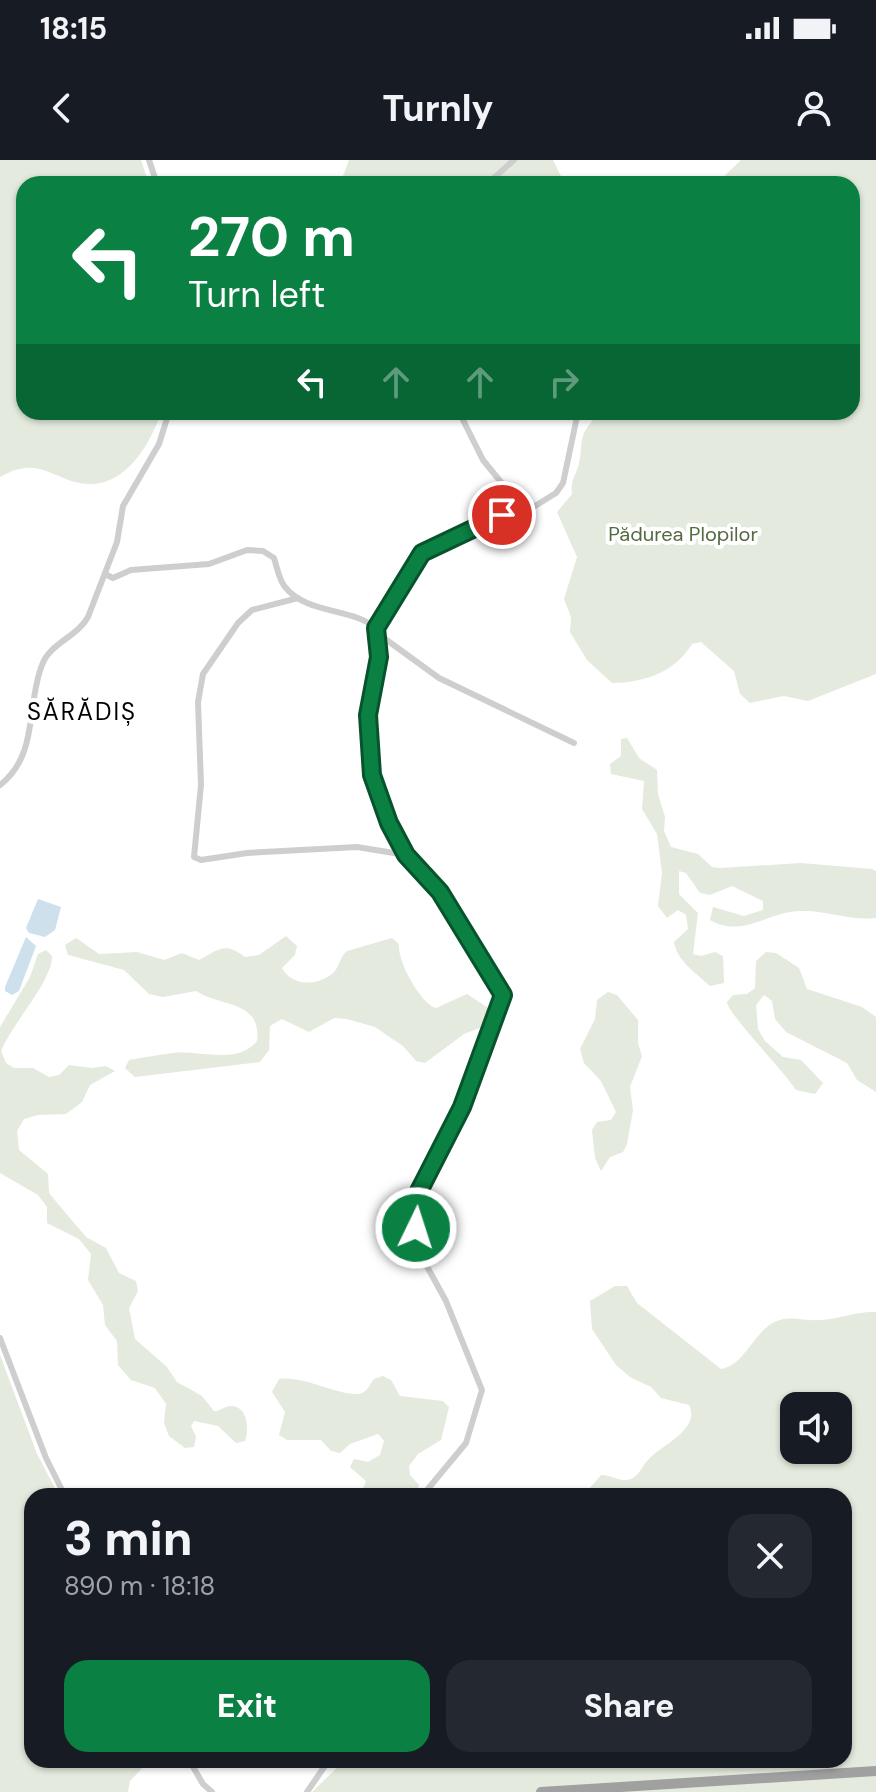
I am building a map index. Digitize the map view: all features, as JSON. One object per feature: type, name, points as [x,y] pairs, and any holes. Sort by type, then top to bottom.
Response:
[{"type":"highway","points":[[541,1792],[876,1771]]},
{"type":"street","points":[[496,176],[514,160]]},
{"type":"street","points":[[0,785],[20,761],[30,734],[41,666],[50,652],[82,627],[105,574],[104,567],[117,542],[123,506],[159,444],[166,420]]},
{"type":"street","points":[[463,420],[483,460],[522,508]]},
{"type":"street","points":[[429,1488],[466,1443],[482,1390],[446,1301],[424,1261],[416,1228],[416,1197],[462,1107],[503,995],[440,892],[406,855],[384,810],[371,763],[368,715],[379,657],[377,631],[422,553],[439,542],[548,500],[563,483],[576,420]]},
{"type":"street","points":[[105,574],[113,578],[131,570],[209,564],[235,551],[263,551],[274,558],[285,587],[298,598],[314,606],[367,621],[439,678],[574,743]]},
{"type":"street","points":[[298,598],[252,610],[238,623],[203,674],[198,702],[201,785],[194,857],[198,860],[357,847],[406,855]]},
{"type":"street","points":[[0,1338],[46,1458],[61,1488]]},
{"type":"street","points":[[194,1768],[212,1792]]},
{"type":"street","points":[[307,1792],[324,1768]]},
{"type":"green space","points":[[0,160],[141,160],[146,176],[16,176],[16,420],[158,420],[151,436],[126,469],[103,482],[77,482],[37,468],[14,470],[0,477]]},
{"type":"green space","points":[[349,160],[553,160],[561,176],[343,176]]},
{"type":"green space","name":"Pădurea Plopilor","points":[[741,160],[876,160],[876,674],[808,701],[784,696],[750,703],[740,694],[734,671],[701,642],[692,644],[677,662],[658,674],[636,681],[612,683],[587,660],[570,632],[571,617],[564,599],[577,557],[557,512],[572,494],[583,436],[593,420],[860,420],[860,176],[724,176]]},
{"type":"green space","points":[[627,738],[639,758],[657,770],[658,794],[665,817],[664,831],[671,847],[698,854],[712,867],[720,868],[801,863],[872,869],[876,871],[876,918],[801,911],[745,926],[722,925],[710,920],[713,907],[744,916],[763,910],[763,901],[732,886],[710,895],[700,893],[686,873],[679,871],[679,894],[698,913],[693,954],[701,956],[715,952],[723,956],[724,983],[710,986],[688,966],[676,949],[674,942],[688,929],[686,915],[678,910],[667,918],[658,906],[662,873],[657,834],[642,809],[644,781],[611,774],[610,764],[621,756],[621,739]]},
{"type":"green space","points":[[286,936],[297,946],[295,955],[282,968],[292,979],[306,982],[320,980],[335,971],[347,951],[392,938],[399,944],[411,981],[430,1005],[436,1008],[467,994],[490,1009],[493,1017],[487,1025],[464,1034],[425,1063],[416,1061],[403,1046],[375,1027],[334,1018],[309,1032],[282,1019],[270,1026],[269,1050],[260,1062],[135,1077],[125,1068],[129,1060],[173,1053],[240,1053],[257,1041],[253,1018],[246,1011],[196,991],[163,997],[149,994],[124,970],[68,955],[65,945],[76,938],[99,954],[137,952],[164,960],[182,953],[199,960],[226,948],[245,957],[259,955]]},
{"type":"green space","points":[[46,950],[52,956],[46,978],[1,1051],[6,1063],[14,1068],[33,1068],[49,1077],[59,1075],[69,1065],[106,1066],[115,1071],[90,1085],[82,1102],[66,1114],[24,1119],[17,1131],[19,1150],[48,1174],[49,1193],[86,1237],[106,1248],[119,1273],[136,1281],[138,1291],[129,1308],[135,1339],[167,1367],[177,1382],[202,1396],[214,1411],[231,1406],[242,1411],[247,1426],[245,1441],[236,1443],[218,1426],[194,1421],[191,1426],[196,1437],[194,1447],[185,1448],[169,1436],[164,1423],[166,1404],[155,1388],[131,1380],[118,1365],[117,1341],[105,1325],[103,1305],[88,1280],[91,1254],[79,1239],[47,1223],[47,1207],[38,1195],[0,1173],[0,1027],[30,977],[38,954]]},
{"type":"green space","points":[[766,952],[776,953],[799,968],[807,989],[862,1007],[876,1017],[876,1092],[857,1080],[847,1063],[786,1032],[775,1019],[772,1001],[764,995],[756,1005],[758,1029],[765,1041],[783,1057],[801,1060],[823,1083],[815,1094],[796,1090],[737,1018],[727,1002],[733,995],[747,994],[755,988],[756,961]]},
{"type":"green space","points":[[608,992],[617,995],[638,1020],[638,1043],[642,1056],[630,1087],[633,1110],[627,1144],[623,1152],[610,1157],[601,1171],[595,1158],[592,1130],[597,1122],[611,1120],[616,1112],[601,1081],[584,1063],[580,1049],[595,1019],[597,1000]]},
{"type":"green space","points":[[615,1286],[627,1286],[637,1303],[721,1369],[736,1362],[765,1329],[777,1321],[789,1318],[820,1320],[876,1312],[876,1792],[312,1792],[337,1768],[852,1768],[852,1488],[590,1488],[601,1475],[624,1480],[634,1478],[654,1454],[685,1429],[691,1414],[689,1405],[661,1398],[651,1387],[630,1377],[616,1365],[592,1329],[590,1301]]},
{"type":"green space","points":[[0,1355],[37,1454],[55,1488],[24,1488],[24,1768],[142,1768],[130,1781],[128,1792],[0,1792]]},
{"type":"green space","points":[[383,1376],[391,1380],[400,1396],[443,1401],[449,1407],[441,1440],[418,1454],[409,1466],[410,1475],[418,1488],[363,1488],[366,1481],[350,1467],[354,1459],[368,1462],[380,1455],[384,1441],[378,1434],[350,1444],[340,1453],[331,1451],[321,1440],[287,1440],[279,1435],[285,1412],[272,1392],[279,1379],[301,1380],[354,1394],[364,1392],[374,1379]]},
{"type":"water","points":[[38,899],[61,907],[55,930],[45,937],[29,933],[26,928]]},
{"type":"water","points":[[26,937],[36,946],[19,991],[12,995],[5,991],[5,987]]},
{"type":"district","name":"SĂRĂDIȘ","points":[[82,712]]},
{"type":"route","points":[[416,1228],[416,1197],[423,1177],[462,1107],[485,1039],[503,1002],[503,995],[440,892],[406,855],[384,810],[372,775],[368,715],[379,657],[376,628],[422,553],[439,542],[502,515]]}]
